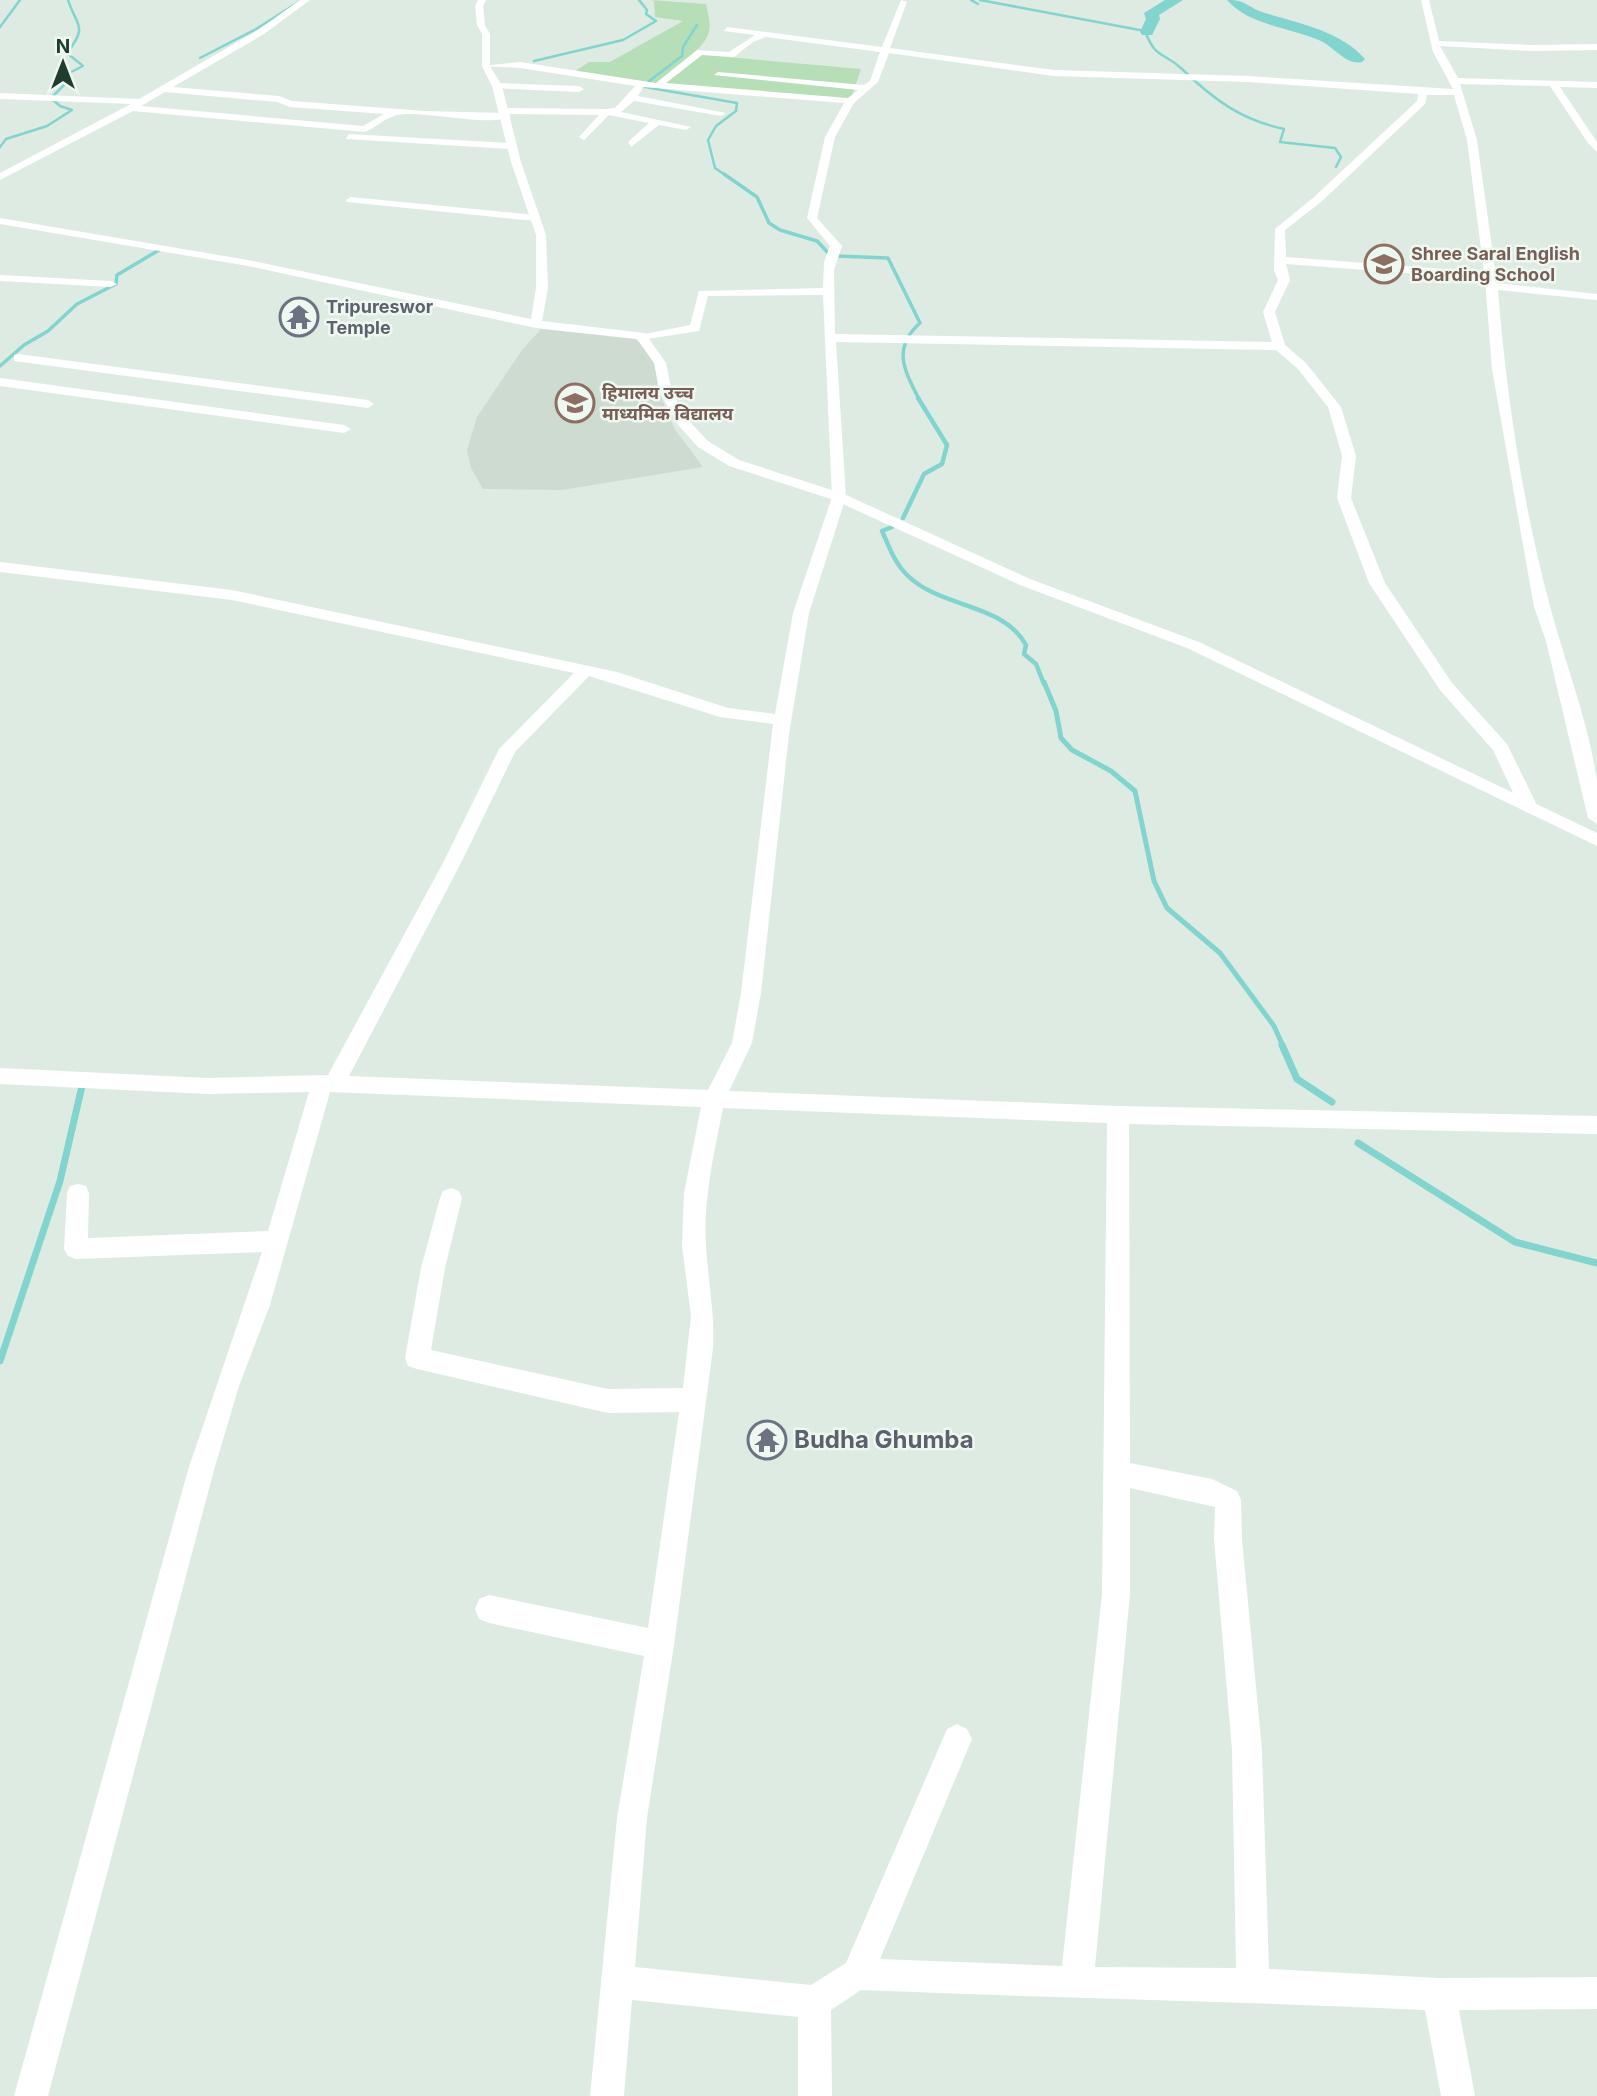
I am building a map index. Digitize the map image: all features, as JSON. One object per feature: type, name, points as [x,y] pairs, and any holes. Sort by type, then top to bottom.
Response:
[{"type":"street","points":[[0,177],[114,118],[261,32],[278,17],[306,0]]},
{"type":"street","points":[[482,0],[479,6],[481,25],[486,34],[486,66],[497,86],[512,146],[541,235],[542,288],[536,324]]},
{"type":"street","points":[[1425,0],[1437,52],[1456,86],[1472,141],[1492,281],[1498,369],[1540,593],[1597,818]]},
{"type":"street","points":[[607,2096],[632,1818],[660,1645],[703,1317],[692,1214],[713,1101],[742,1043],[749,1006],[782,720],[801,613],[839,497],[832,338],[828,315],[831,291],[827,271],[830,255],[836,246],[812,218],[830,137],[850,102],[874,82],[903,2]]},
{"type":"street","points":[[727,29],[1054,73],[1248,79],[1423,92],[1456,86],[1597,85]]},
{"type":"street","points":[[658,85],[700,52],[731,55],[750,40],[763,35]]},
{"type":"street","points":[[1437,43],[1532,48],[1597,47]]},
{"type":"street","points":[[486,66],[520,65],[640,84],[850,102]]},
{"type":"street","points":[[718,75],[866,88]]},
{"type":"street","points":[[559,112],[590,77]]},
{"type":"street","points":[[788,96],[796,81]]},
{"type":"street","points":[[163,89],[279,99],[290,104],[451,118],[607,112],[618,110],[632,98],[640,84]]},
{"type":"street","points":[[1553,84],[1563,95],[1584,134],[1597,149]]},
{"type":"street","points":[[497,86],[579,89]]},
{"type":"street","points":[[1423,92],[1422,102],[1393,125],[1359,163],[1321,195],[1306,212],[1280,229],[1284,280],[1268,306],[1267,318],[1279,346],[1302,366],[1334,407],[1349,456],[1344,498],[1377,583],[1446,686],[1501,748],[1527,803]]},
{"type":"street","points":[[0,96],[52,97],[365,129]]},
{"type":"street","points":[[632,98],[721,113]]},
{"type":"street","points":[[607,112],[686,127]]},
{"type":"street","points":[[584,137],[607,112]]},
{"type":"street","points":[[346,136],[393,113]]},
{"type":"street","points":[[114,118],[512,146]]},
{"type":"street","points":[[631,144],[656,122]]},
{"type":"street","points":[[351,200],[535,218]]},
{"type":"street","points":[[0,221],[248,263],[536,324],[641,336],[695,328],[703,293],[831,291]]},
{"type":"street","points":[[1282,260],[1492,281],[1597,297]]},
{"type":"street","points":[[0,278],[111,284]]},
{"type":"street","points":[[641,336],[651,346],[660,363],[666,393],[684,424],[703,444],[734,463],[839,497],[1025,582],[1193,645],[1527,803],[1597,839]]},
{"type":"street","points":[[832,338],[1279,346]]},
{"type":"street","points":[[18,358],[368,404]]},
{"type":"street","points":[[0,382],[344,429]]},
{"type":"street","points":[[0,568],[232,595],[586,670],[726,713],[782,720]]},
{"type":"street","points":[[31,2096],[76,1920],[111,1807],[200,1481],[228,1387],[258,1305],[328,1083],[453,861],[508,750],[586,670]]},
{"type":"street","points":[[0,1076],[208,1086],[328,1083],[713,1101],[1118,1115],[1597,1125]]},
{"type":"street","points":[[1077,1983],[1115,1594],[1118,1473],[1118,1115]]},
{"type":"street","points":[[78,1193],[76,1249],[276,1241]]},
{"type":"street","points":[[450,1198],[433,1268],[417,1358],[608,1401],[693,1400]]},
{"type":"street","points":[[1118,1473],[1212,1492],[1228,1500],[1228,1539],[1247,1750],[1253,1985]]},
{"type":"street","points":[[489,1609],[660,1645]]},
{"type":"street","points":[[618,1982],[815,2002],[857,1974],[957,1740]]},
{"type":"street","points":[[857,1974],[1077,1983],[1253,1985],[1439,1994],[1597,1993]]},
{"type":"street","points":[[1439,1994],[1458,2096]]},
{"type":"street","points":[[815,2002],[815,2096]]},
{"type":"shaded area","name":"हिमालय उच्च माध्यमिक विद्यालय","points":[[541,329],[635,339],[646,348],[655,363],[658,390],[674,428],[703,467],[562,490],[483,489],[471,468],[467,450],[477,417],[522,350]]},
{"type":"green space","points":[[650,0],[706,4],[709,32],[693,54],[861,69],[850,101],[640,84],[571,74],[589,62],[610,62],[683,21],[655,17],[654,1]]},
{"type":"waterway","points":[[0,27],[20,0]]},
{"type":"waterway","points":[[0,147],[6,139],[47,126],[72,110],[60,106],[51,98],[69,80],[71,72],[83,66],[67,53],[79,31],[68,0]]},
{"type":"waterway","points":[[200,58],[256,29],[302,0]]},
{"type":"waterway","points":[[534,61],[623,40],[656,21],[646,14],[647,10],[639,0]]},
{"type":"waterway","points":[[971,0],[978,4]]},
{"type":"waterway","points":[[980,0],[1145,31],[1157,51],[1228,107],[1254,120],[1284,129],[1280,142],[1335,148],[1341,157],[1336,167]]},
{"type":"waterway","points":[[1147,32],[1153,19],[1151,13],[1176,0]]},
{"type":"waterway","points":[[1234,0],[1252,13],[1327,38],[1357,59]]},
{"type":"waterway","points":[[648,82],[682,56],[683,47],[697,25]]},
{"type":"waterway","points":[[645,87],[737,103],[736,111],[716,126],[708,140],[715,168],[724,174]]},
{"type":"waterway","points":[[724,174],[757,197],[769,223],[780,230],[817,241],[830,255]]},
{"type":"waterway","points":[[0,366],[24,345],[48,331],[77,304],[116,284],[117,275],[159,250]]},
{"type":"waterway","points":[[836,256],[888,258],[920,323],[911,332],[903,350],[905,369],[919,399]]},
{"type":"waterway","points":[[903,518],[924,474],[942,464],[947,445],[918,398]]},
{"type":"waterway","points":[[892,527],[882,531],[895,559],[906,574],[936,594],[986,613],[1015,631],[1026,645],[1024,654],[1036,664],[1044,684]]},
{"type":"waterway","points":[[1044,682],[1056,711],[1061,738],[1072,750],[1111,771],[1135,791],[1154,881],[1167,908],[1220,953],[1274,1026],[1283,1046]]},
{"type":"waterway","points":[[1282,1045],[1297,1079],[1332,1102]]},
{"type":"waterway","points":[[0,1361],[60,1181],[82,1086]]},
{"type":"waterway","points":[[1358,1143],[1515,1242],[1597,1263]]},
{"type":"place","name":"Shree Saral English Boarding School","points":[[1384,264]]},
{"type":"place","name":"Tripureswor Temple","points":[[299,317]]},
{"type":"place","name":"हिमालय उच्च माध्यमिक विद्यालय","points":[[575,403]]},
{"type":"place","name":"Budha Ghumba","points":[[767,1440]]}]
